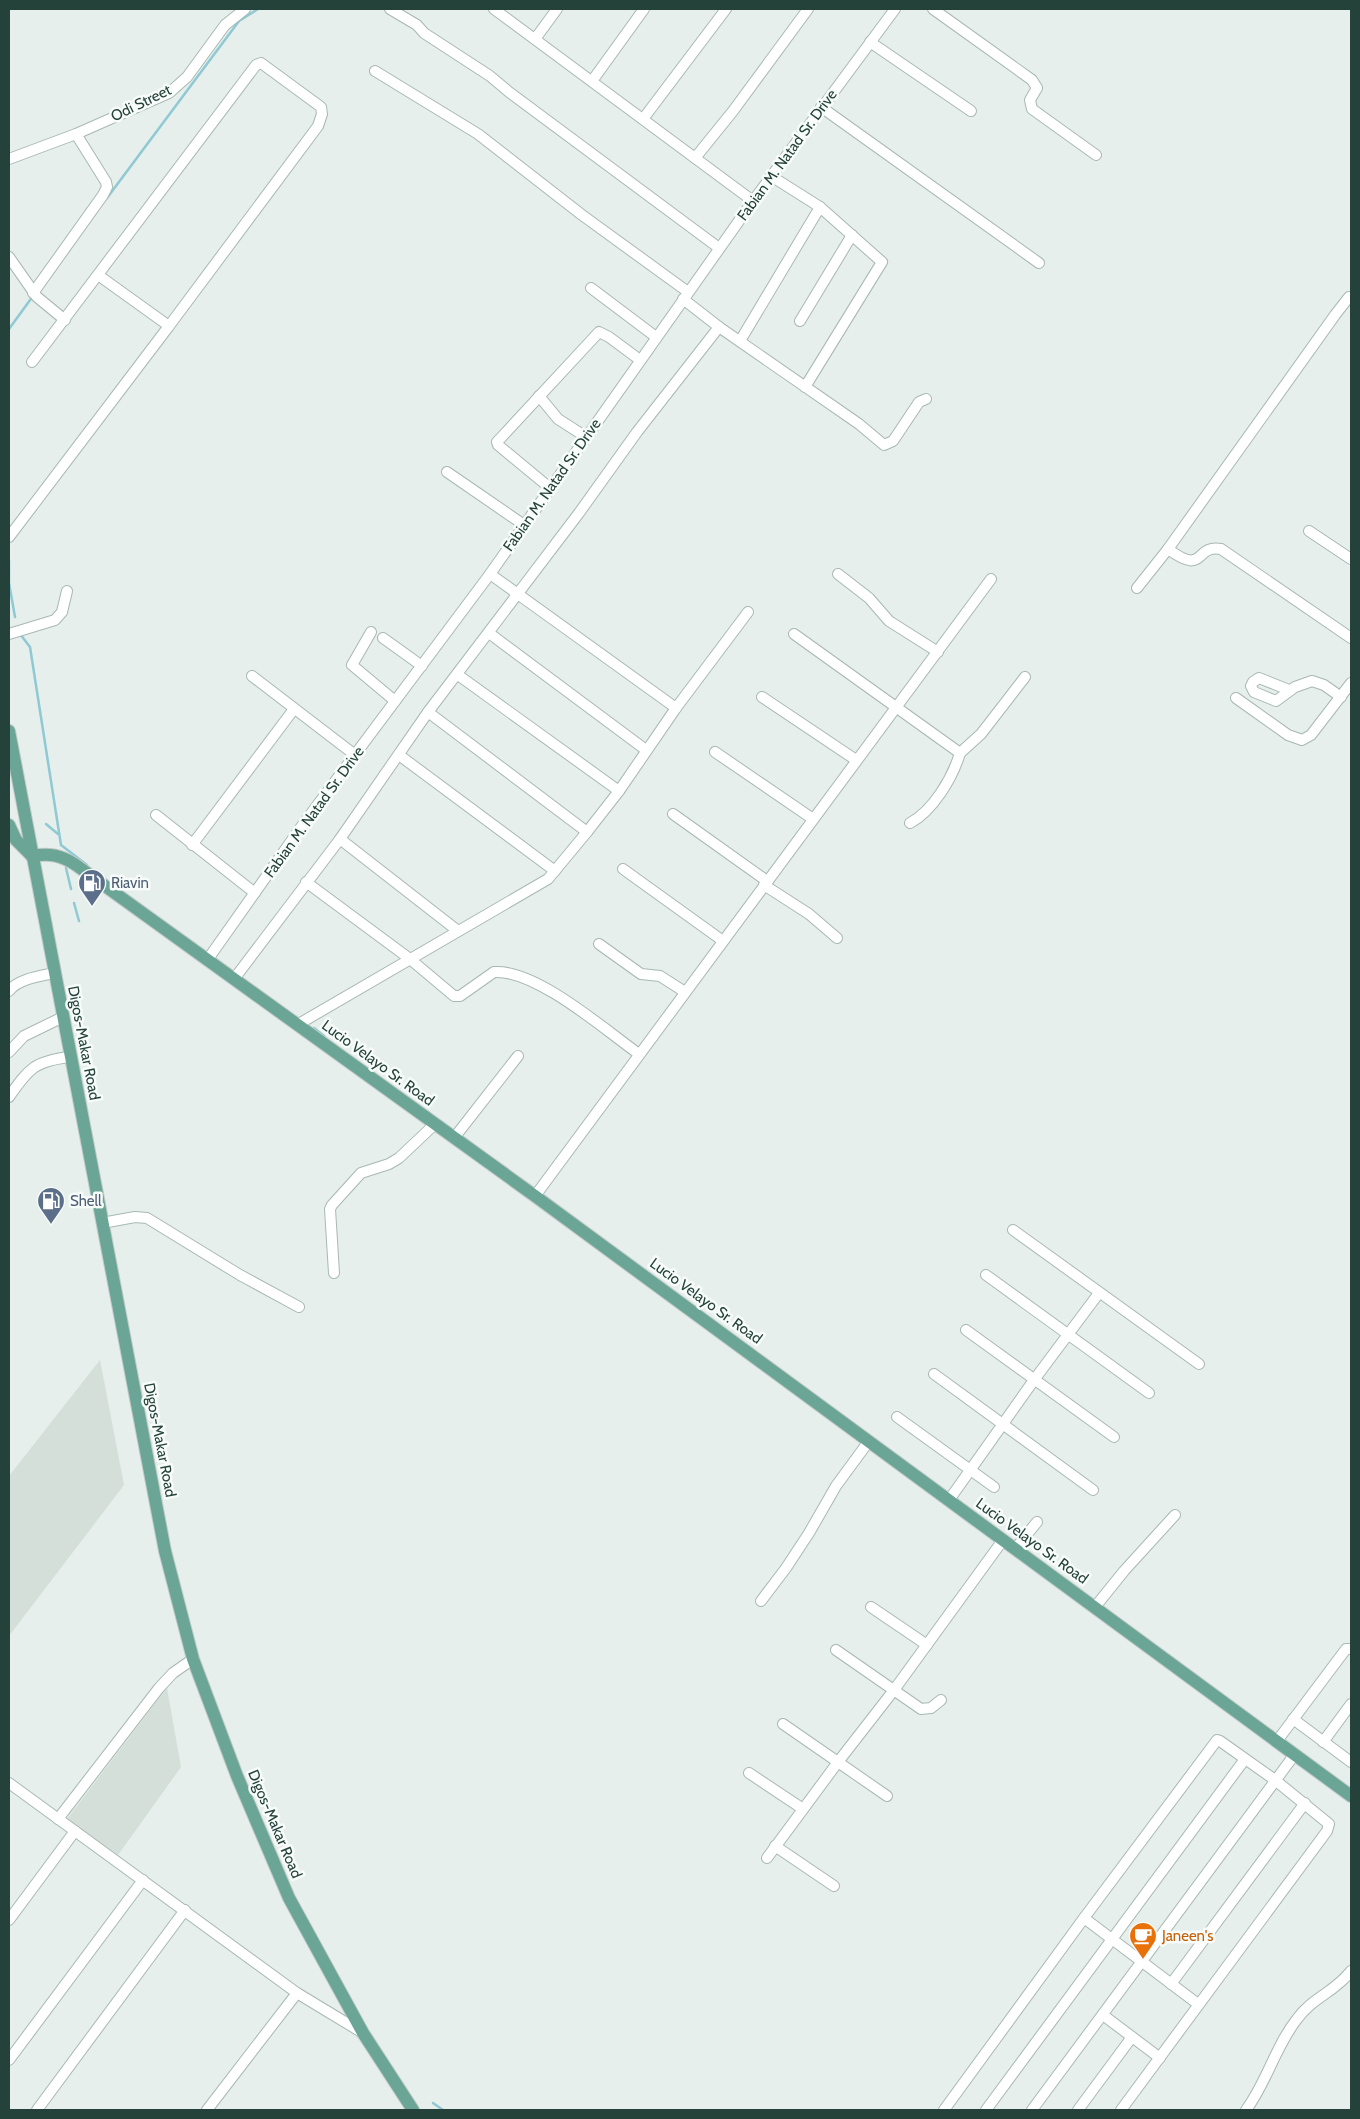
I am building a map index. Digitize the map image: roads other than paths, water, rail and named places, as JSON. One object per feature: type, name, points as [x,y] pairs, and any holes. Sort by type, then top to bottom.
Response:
[{"type":"main road","name":"Digos-Makar Road","points":[[9,731],[165,1551],[193,1659],[236,1776],[289,1898],[363,2033],[414,2110]]},
{"type":"main road","points":[[9,825],[16,840],[32,856]]},
{"type":"main road","name":"Lucio Velayo Sr. Road","points":[[32,856],[51,854],[67,859],[208,959],[297,1026],[535,1196],[1351,1796]]},
{"type":"street","name":"Odi Street","points":[[9,159],[76,134],[169,93],[187,77],[225,25],[245,9]]},
{"type":"street","points":[[390,9],[417,25],[424,32],[490,76],[516,98],[720,248]]},
{"type":"street","points":[[494,9],[753,201]]},
{"type":"street","points":[[535,38],[557,9]]},
{"type":"street","points":[[592,81],[644,9]]},
{"type":"street","points":[[643,119],[726,9]]},
{"type":"street","points":[[695,158],[733,111],[808,9]]},
{"type":"street","name":"Fabian M. Natad Sr. Drive","points":[[208,959],[355,755],[490,574],[753,201],[895,9]]},
{"type":"street","points":[[933,9],[1032,80],[1037,88],[1030,100],[1032,109],[1096,155]]},
{"type":"street","points":[[870,42],[972,111]]},
{"type":"street","points":[[9,537],[318,126],[322,114],[321,107],[261,63],[256,65],[32,362]]},
{"type":"street","points":[[375,71],[478,134],[685,296],[719,327],[859,424],[884,445],[893,441],[919,402],[926,399]]},
{"type":"street","points":[[821,107],[1038,263]]},
{"type":"street","points":[[33,293],[107,187],[106,182],[76,134]]},
{"type":"street","points":[[771,176],[820,207],[882,262],[806,388]]},
{"type":"street","points":[[740,341],[820,207]]},
{"type":"street","points":[[800,321],[852,235]]},
{"type":"street","points":[[9,257],[33,293],[64,320]]},
{"type":"street","points":[[98,275],[169,326]]},
{"type":"street","points":[[590,288],[656,337]]},
{"type":"street","points":[[1137,588],[1168,549],[1335,315],[1351,297]]},
{"type":"street","points":[[234,978],[340,839],[428,712],[580,513],[637,432],[719,327]]},
{"type":"street","points":[[550,488],[497,444],[539,396],[600,332],[640,360]]},
{"type":"street","points":[[539,396],[558,419],[586,437]]},
{"type":"street","points":[[447,472],[524,525]]},
{"type":"street","points":[[1309,531],[1351,560]]},
{"type":"street","points":[[1168,549],[1192,562],[1210,549],[1221,549],[1351,638]]},
{"type":"street","points":[[490,574],[676,708]]},
{"type":"street","points":[[838,574],[869,598],[889,621],[938,652]]},
{"type":"street","points":[[535,1196],[895,706],[938,652],[991,579]]},
{"type":"street","points":[[9,634],[55,620],[62,612],[67,591]]},
{"type":"street","points":[[297,1026],[548,879],[619,791],[676,708],[748,612]]},
{"type":"street","points":[[371,632],[352,666],[395,701]]},
{"type":"street","points":[[489,634],[646,750]]},
{"type":"street","points":[[794,634],[960,753]]},
{"type":"street","points":[[382,638],[422,666]]},
{"type":"street","points":[[458,675],[619,791]]},
{"type":"street","points":[[252,676],[355,755]]},
{"type":"street","points":[[910,823],[922,815],[950,780],[960,753],[981,734],[1025,677]]},
{"type":"street","points":[[1289,690],[1312,681],[1324,686],[1341,698]]},
{"type":"street","points":[[1236,698],[1288,735],[1302,740],[1311,735],[1351,683]]},
{"type":"street","points":[[762,697],[856,760]]},
{"type":"street","points":[[192,845],[294,709]]},
{"type":"street","points":[[428,712],[587,832]]},
{"type":"street","points":[[716,752],[812,819]]},
{"type":"street","points":[[399,755],[555,871]]},
{"type":"street","points":[[673,814],[809,914],[837,938]]},
{"type":"street","points":[[156,815],[255,893]]},
{"type":"street","points":[[340,839],[458,931]]},
{"type":"street","points":[[622,869],[722,941]]},
{"type":"street","points":[[306,882],[458,997],[494,972],[521,976],[565,1000],[639,1054]]},
{"type":"street","points":[[599,944],[641,974],[660,976],[685,992]]},
{"type":"street","points":[[9,991],[12,987],[28,979],[54,973]]},
{"type":"street","points":[[9,1052],[24,1036],[63,1017]]},
{"type":"street","points":[[454,1138],[518,1056]]},
{"type":"street","points":[[9,1097],[26,1075],[42,1062],[70,1057]]},
{"type":"street","points":[[334,1273],[330,1208],[332,1205],[360,1173],[389,1164],[399,1158],[435,1124]]},
{"type":"street","points":[[102,1223],[135,1217],[147,1218],[240,1275],[299,1308]]},
{"type":"street","points":[[1013,1230],[1199,1364]]},
{"type":"street","points":[[986,1275],[1067,1336],[1149,1393]]},
{"type":"street","points":[[949,1500],[1034,1380],[1099,1293]]},
{"type":"street","points":[[966,1330],[1114,1437]]},
{"type":"street","points":[[934,1374],[1093,1490]]},
{"type":"street","points":[[897,1417],[994,1487]]},
{"type":"street","points":[[761,1601],[786,1568],[836,1486],[869,1441]]},
{"type":"street","points":[[1095,1607],[1124,1571],[1175,1515]]},
{"type":"street","points":[[1015,1549],[1037,1522]]},
{"type":"street","points":[[767,1858],[894,1690],[1003,1540]]},
{"type":"street","points":[[871,1607],[927,1645]]},
{"type":"street","points":[[1277,1741],[1346,1649],[1351,1649]]},
{"type":"street","points":[[836,1650],[921,1709],[931,1708],[941,1700]]},
{"type":"street","points":[[58,1820],[159,1688],[173,1673],[193,1659]]},
{"type":"street","points":[[1323,1742],[1351,1704]]},
{"type":"street","points":[[1342,1716],[1351,1723]]},
{"type":"street","points":[[1293,1720],[1351,1762]]},
{"type":"street","points":[[783,1724],[887,1796]]},
{"type":"street","points":[[944,2110],[1215,1742],[1220,1741],[1275,1780],[1328,1822],[1328,1829],[1121,2110]]},
{"type":"street","points":[[1032,2110],[1295,1754]]},
{"type":"street","points":[[986,2110],[1245,1759]]},
{"type":"street","points":[[749,1772],[803,1809]]},
{"type":"street","points":[[9,1783],[297,1993],[363,2033]]},
{"type":"street","points":[[1171,1984],[1304,1803]]},
{"type":"street","points":[[9,1920],[75,1831]]},
{"type":"street","points":[[775,1846],[834,1886]]},
{"type":"street","points":[[9,2060],[143,1880]]},
{"type":"street","points":[[36,2110],[185,1910]]},
{"type":"street","points":[[1084,1918],[1198,2004]]},
{"type":"street","points":[[1246,2110],[1260,2091],[1282,2042],[1296,2019],[1312,2001],[1337,1987],[1351,1971]]},
{"type":"street","points":[[207,2110],[297,1993]]},
{"type":"street","points":[[1103,2015],[1160,2058]]},
{"type":"street","points":[[1078,2110],[1132,2037]]},
{"type":"waterway","points":[[107,198],[239,21],[258,9]]},
{"type":"waterway","points":[[9,329],[33,296]]},
{"type":"waterway","points":[[9,561],[9,583],[15,617]]},
{"type":"waterway","points":[[20,634],[30,647],[61,845],[87,865]]},
{"type":"waterway","points":[[46,824],[58,834]]},
{"type":"waterway","points":[[66,868],[71,889]]},
{"type":"waterway","points":[[74,903],[79,921]]},
{"type":"waterway","points":[[314,1028],[324,1036]]},
{"type":"waterway","points":[[433,2103],[443,2110]]},
{"type":"place","name":"Riavin","points":[[92,907]]},
{"type":"place","name":"Shell","points":[[51,1225]]},
{"type":"place","name":"Janeen's","points":[[1143,1960]]}]
